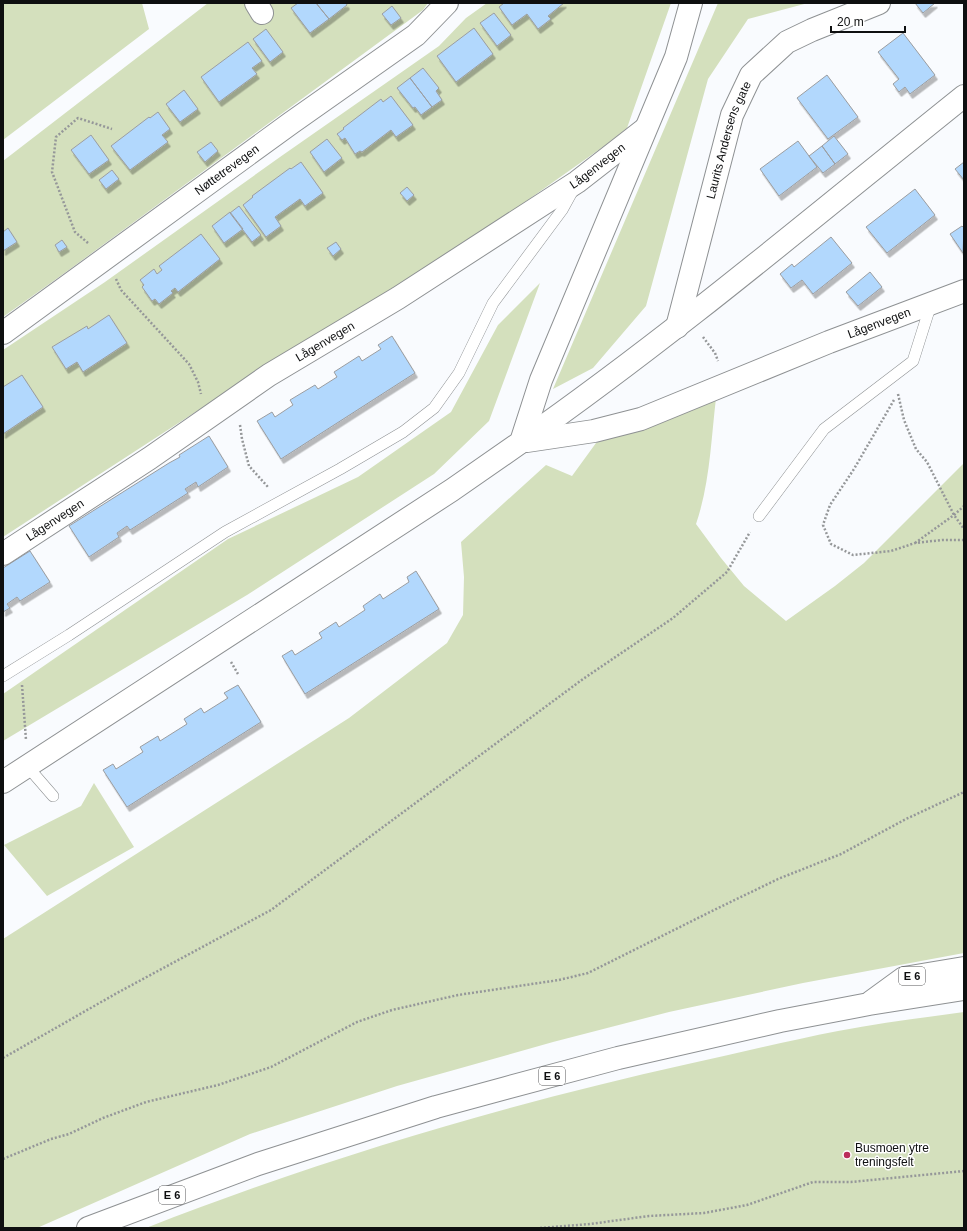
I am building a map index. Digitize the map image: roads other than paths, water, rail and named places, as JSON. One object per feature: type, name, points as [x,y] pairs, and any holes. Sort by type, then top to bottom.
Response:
[{"type":"main road","name":"Nøttetrevegen","points":[[3,333],[291,122],[416,34],[447,3]]},
{"type":"main road","name":"Lågenvegen","points":[[522,442],[541,380],[676,57],[691,3]]},
{"type":"main road","name":"Laurits Andersens gate","points":[[684,321],[732,115],[751,75],[787,42],[812,30],[879,3]]},
{"type":"main road","points":[[522,442],[580,401],[684,321],[964,96]]},
{"type":"main road","name":"Lågenvegen","points":[[3,554],[150,458],[269,375],[398,298],[577,182],[646,129]]},
{"type":"main road","name":"Lågenvegen","points":[[3,782],[452,490],[522,442],[594,431],[641,420],[829,342],[964,291]]},
{"type":"main road","name":"E 6","points":[[869,1004],[904,978],[964,968]]},
{"type":"main road","name":"E 6","points":[[88,1228],[258,1164],[436,1107],[618,1058],[756,1026],[869,1004],[964,989]]},
{"type":"lane","points":[[3,676],[69,635],[225,532],[340,469],[403,432],[434,408],[459,373],[493,303],[562,210],[577,182]]},
{"type":"lane","points":[[759,516],[824,429],[913,361],[931,304]]},
{"type":"lane","points":[[27,766],[53,796]]},
{"type":"place","name":"Busmoen ytre treningsfelt","points":[[847,1155]]}]
